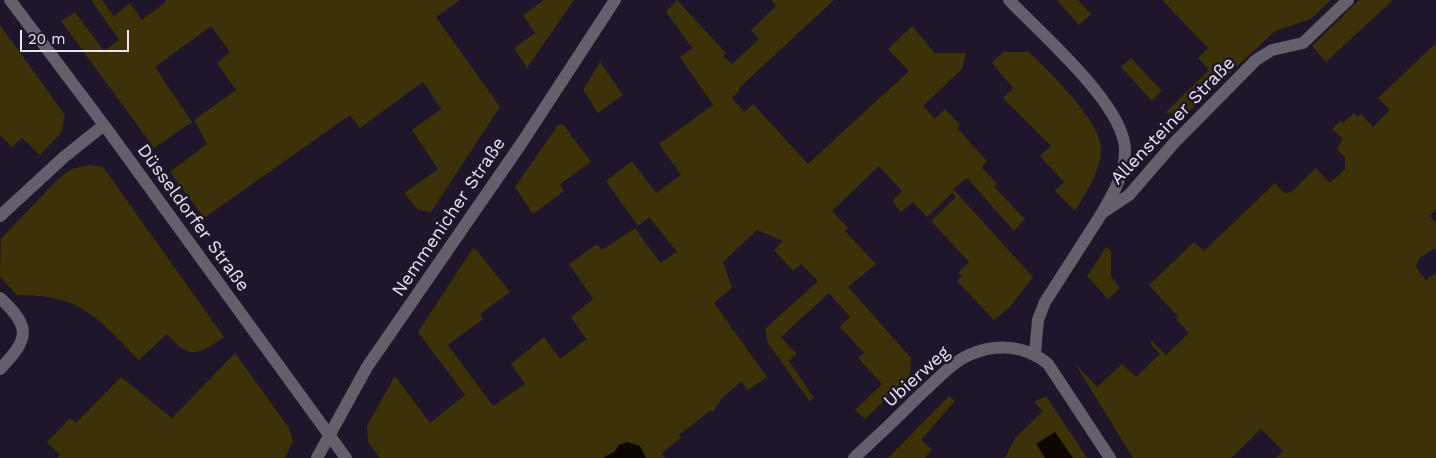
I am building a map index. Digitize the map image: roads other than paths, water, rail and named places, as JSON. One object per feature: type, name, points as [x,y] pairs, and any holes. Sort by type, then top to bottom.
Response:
[{"type":"street","name":"Düsseldorfer Straße","points":[[10,0],[104,125],[346,458]]},
{"type":"street","name":"Nemmenicher Straße","points":[[318,458],[328,435],[368,367],[515,152],[615,0]]},
{"type":"street","points":[[1009,0],[1095,89],[1112,110],[1122,131],[1125,150],[1123,171],[1102,213]]},
{"type":"street","name":"Allensteiner Straße","points":[[1035,353],[1038,320],[1044,302],[1102,213],[1129,195],[1174,143],[1256,60],[1272,50],[1303,44],[1348,0]]},
{"type":"street","points":[[0,216],[64,157],[104,125]]},
{"type":"street","points":[[0,298],[20,318],[23,332],[18,347],[0,368]]},
{"type":"street","name":"Ubierweg","points":[[854,458],[962,359],[980,351],[995,348],[1010,348],[1035,353]]},
{"type":"street","points":[[1035,353],[1054,372],[1110,458]]}]
